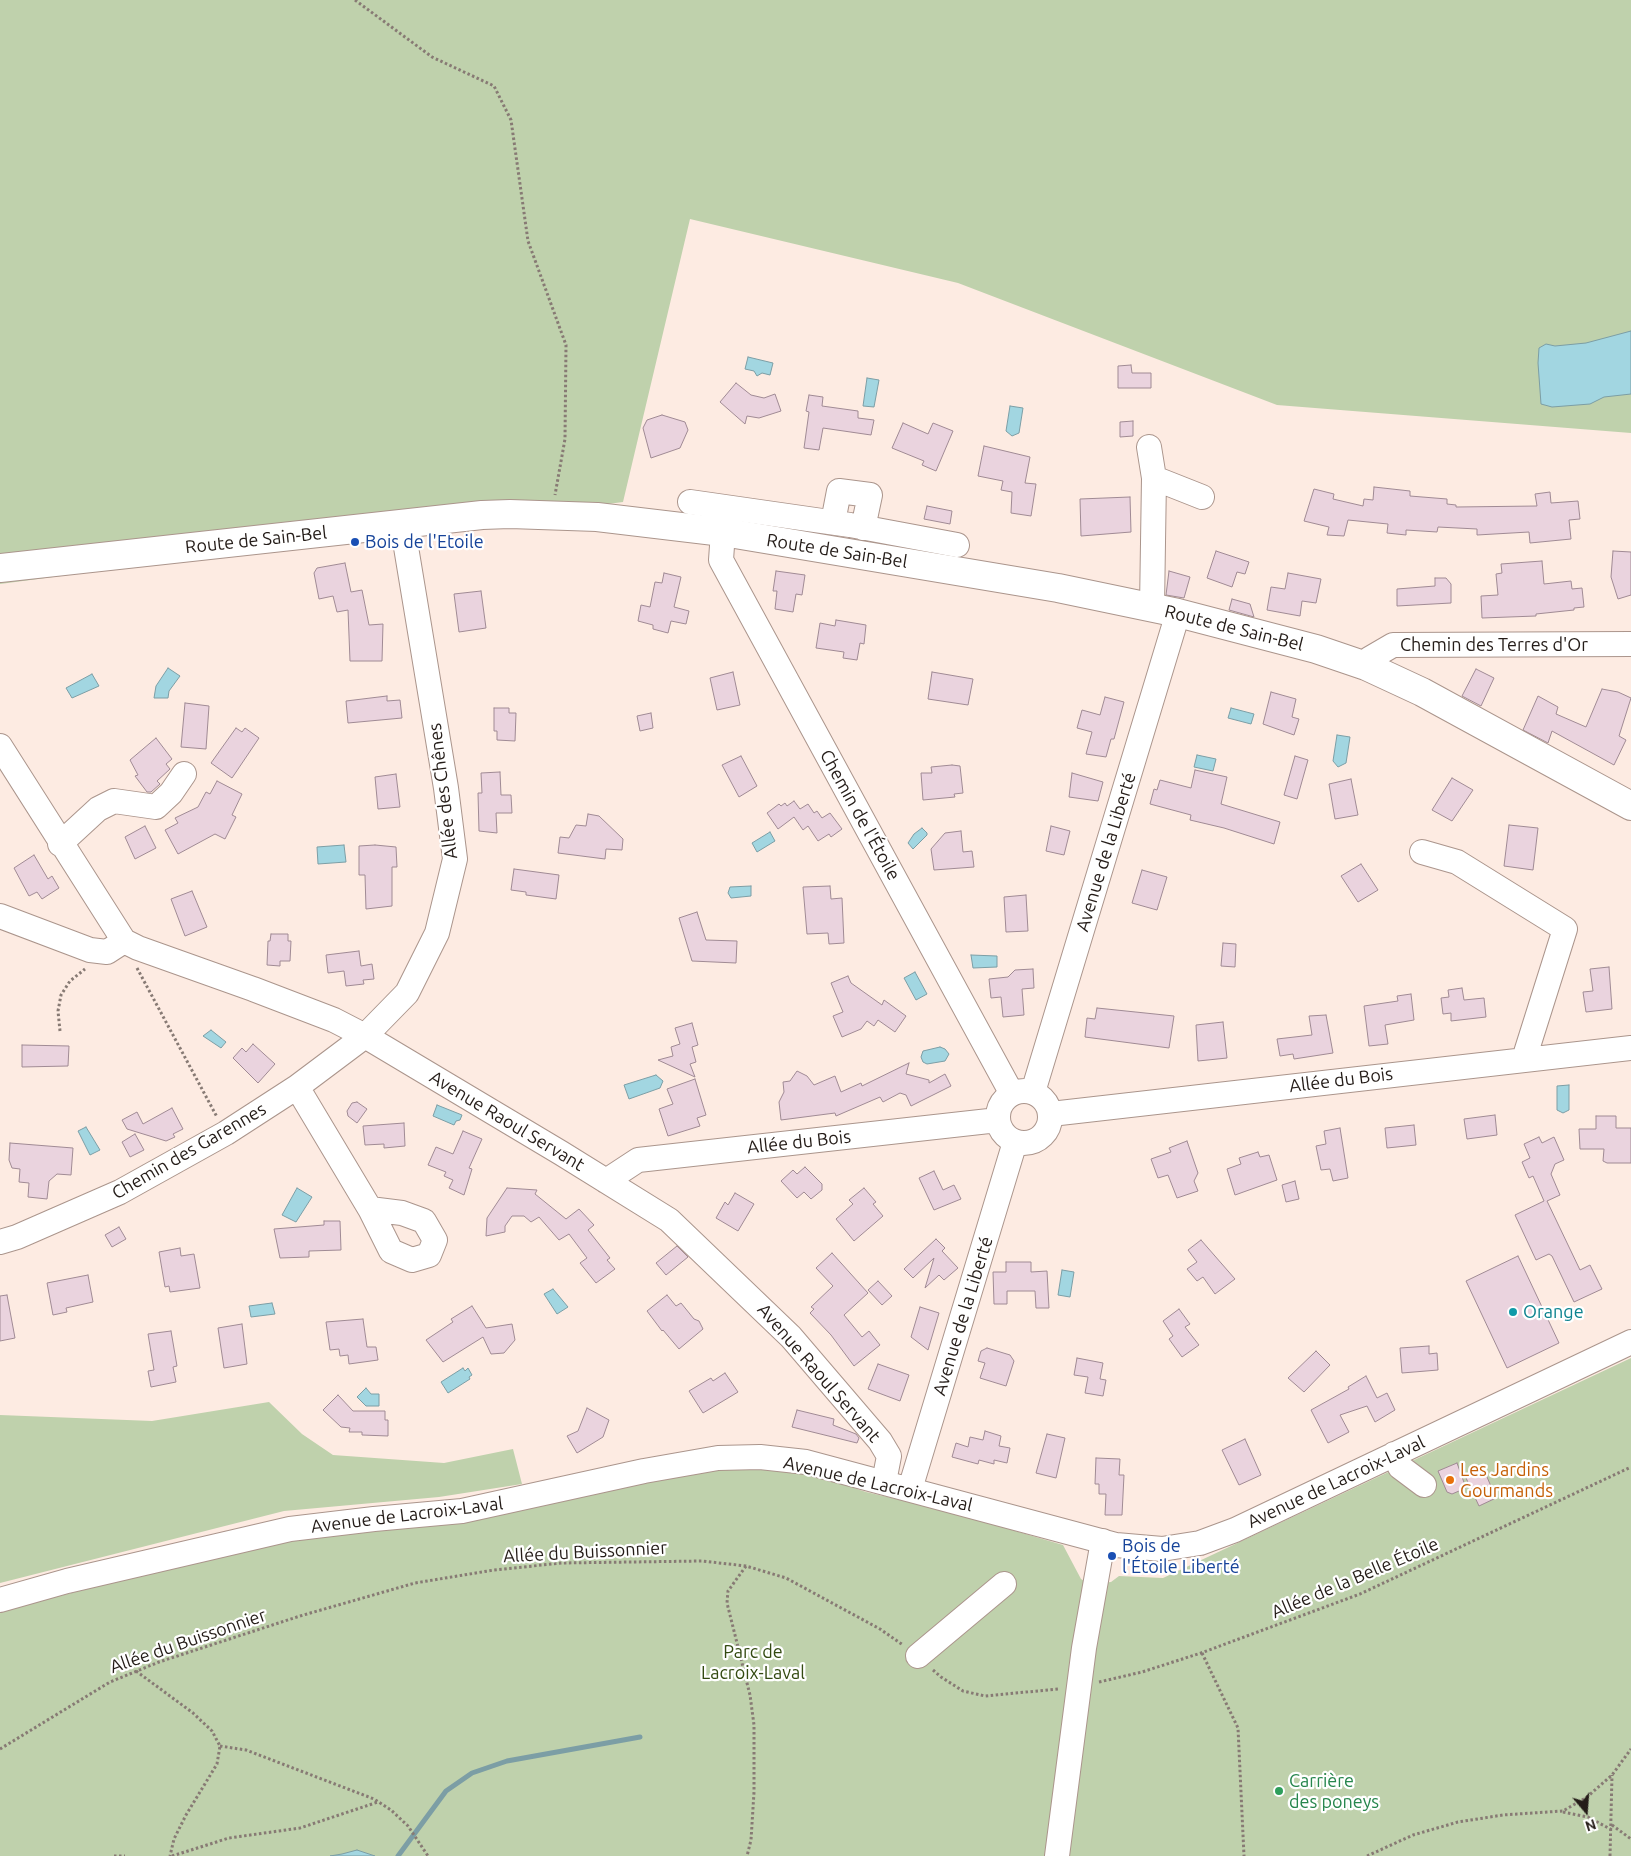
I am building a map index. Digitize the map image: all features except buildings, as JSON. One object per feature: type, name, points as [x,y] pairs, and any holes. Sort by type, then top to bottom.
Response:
[{"type":"main road","name":"Route de Sain-Bel","points":[[0,568],[402,523],[510,514],[597,517],[723,532],[1058,588],[1152,607],[1281,639],[1366,666],[1422,692],[1631,806]]},
{"type":"street","points":[[1149,447],[1154,478],[1152,607]]},
{"type":"street","points":[[1154,478],[1202,497]]},
{"type":"street","points":[[690,502],[849,525],[957,545]]},
{"type":"street","name":"Allée des Chênes","points":[[365,1036],[407,993],[437,932],[455,859],[446,788],[402,523]]},
{"type":"street","points":[[845,552],[849,525]]},
{"type":"street","name":"Chemin de l'Étoile","points":[[723,532],[721,560],[1022,1093]]},
{"type":"street","name":"Avenue de la Liberté","points":[[1022,1093],[1178,613]]},
{"type":"street","name":"Chemin des Terres d'Or","points":[[1366,666],[1369,659],[1393,645],[1426,643],[1631,644]]},
{"type":"street","points":[[0,746],[60,844],[116,947]]},
{"type":"street","points":[[60,844],[98,809],[114,801],[156,807],[170,793],[184,774]]},
{"type":"street","points":[[1422,852],[1457,862],[1565,929],[1524,1059]]},
{"type":"street","name":"Avenue Raoul Servant","points":[[0,916],[90,950],[116,947],[138,948],[334,1020],[365,1036],[606,1180],[669,1220],[791,1337],[880,1441],[889,1456],[884,1482]]},
{"type":"street","name":"Chemin des Garennes","points":[[0,1242],[120,1192],[226,1133],[296,1087],[365,1036]]},
{"type":"street","name":"Allée du Bois","points":[[1051,1114],[1631,1048]]},
{"type":"street","points":[[296,1087],[370,1209]]},
{"type":"street","points":[[1022,1093],[1045,1101],[1051,1114],[1050,1123],[1041,1138],[1024,1144],[1015,1142],[1004,1134],[998,1120],[1001,1105],[1022,1093]]},
{"type":"street","name":"Allée du Bois","points":[[606,1180],[638,1160],[998,1120]]},
{"type":"street","name":"Avenue de la Liberté","points":[[910,1489],[1015,1142]]},
{"type":"street","name":"Avenue de Lacroix-Laval","points":[[0,1600],[67,1582],[290,1529],[374,1519],[462,1512],[644,1470],[718,1458],[760,1457],[806,1462],[1116,1545],[1162,1550],[1200,1543],[1235,1530],[1631,1342]]},
{"type":"street","points":[[1394,1454],[1400,1467],[1424,1486]]},
{"type":"street","points":[[1057,1856],[1080,1686],[1103,1541]]},
{"type":"street","points":[[918,1656],[1004,1584]]},
{"type":"path","points":[[355,0],[432,57],[494,86],[511,120],[528,241],[566,345],[565,439],[553,505]]},
{"type":"path","points":[[60,1031],[58,1011],[61,995],[70,981],[116,947],[226,1133]]},
{"type":"path","name":"Allée de la Belle Étoile","points":[[1080,1686],[1142,1672],[1202,1653],[1360,1594],[1631,1467]]},
{"type":"path","name":"Allée du Buissonnier","points":[[0,1749],[110,1682],[136,1671],[300,1616],[415,1583],[494,1570],[562,1563],[702,1561],[746,1566],[786,1578],[880,1629],[918,1656],[941,1678],[963,1691],[985,1696],[1080,1686]]},
{"type":"path","points":[[746,1566],[728,1591],[727,1603],[750,1695],[754,1725],[754,1792],[751,1840],[747,1856]]},
{"type":"path","points":[[1202,1653],[1238,1728],[1244,1856]]},
{"type":"path","points":[[136,1671],[193,1713],[212,1731],[220,1746],[217,1764],[186,1815],[174,1840],[171,1856],[230,1838],[300,1828],[378,1802]]},
{"type":"path","points":[[220,1746],[246,1750],[378,1802],[408,1826],[419,1839],[428,1856]]},
{"type":"path","points":[[1562,1811],[1588,1797],[1612,1775],[1631,1749]]},
{"type":"path","points":[[1610,1856],[1612,1775]]},
{"type":"path","points":[[1367,1856],[1413,1836],[1458,1822],[1503,1815],[1562,1811],[1588,1817],[1612,1830]]},
{"type":"path","points":[[1612,1824],[1631,1839]]},
{"type":"path","points":[[114,1856],[125,1856]]},
{"type":"green space","points":[[0,0],[1631,0],[1631,433],[1277,405],[958,283],[690,219],[623,502],[0,584]]},
{"type":"green space","name":"Parc de Lacroix-Laval","points":[[1631,1358],[1631,1856],[0,1856],[0,1611],[324,1529],[726,1463],[788,1466],[866,1492],[944,1510],[1063,1545],[1081,1579],[1089,1584],[1111,1582],[1119,1576],[1163,1578]]},
{"type":"green space","points":[[269,1402],[302,1434],[333,1455],[444,1463],[513,1449],[522,1484],[439,1497],[284,1511],[0,1583],[0,1415],[152,1421]]},
{"type":"water","points":[[1631,331],[1631,394],[1604,397],[1590,404],[1552,407],[1541,404],[1538,363],[1539,348],[1546,344],[1555,346],[1586,343]]},
{"type":"water","points":[[748,357],[773,363],[770,375],[762,373],[757,376],[754,371],[745,369]]},
{"type":"water","points":[[867,378],[879,380],[874,407],[863,406]]},
{"type":"water","points":[[1010,406],[1023,408],[1019,433],[1012,436],[1006,431]]},
{"type":"water","points":[[168,668],[180,676],[169,691],[168,698],[154,698],[156,686]]},
{"type":"water","points":[[92,674],[99,686],[72,698],[66,688]]},
{"type":"water","points":[[1231,708],[1254,714],[1251,724],[1228,718]]},
{"type":"water","points":[[1337,735],[1350,737],[1346,763],[1338,767],[1333,761]]},
{"type":"water","points":[[1197,755],[1216,759],[1213,771],[1194,767]]},
{"type":"water","points":[[922,828],[927,835],[913,849],[908,843],[914,834]]},
{"type":"water","points":[[770,832],[775,841],[757,852],[752,843]]},
{"type":"water","points":[[344,845],[346,862],[318,864],[317,847]]},
{"type":"water","points":[[751,886],[751,896],[731,898],[728,893],[730,887]]},
{"type":"water","points":[[971,955],[997,956],[997,967],[973,968]]},
{"type":"water","points":[[915,972],[927,994],[916,1000],[904,978]]},
{"type":"water","points":[[211,1030],[226,1042],[221,1048],[203,1036]]},
{"type":"water","points":[[940,1047],[949,1054],[945,1061],[927,1064],[923,1062],[921,1057],[923,1051]]},
{"type":"water","points":[[656,1075],[663,1081],[660,1088],[629,1099],[624,1085]]},
{"type":"water","points":[[1569,1085],[1569,1110],[1563,1113],[1557,1110],[1557,1086]]},
{"type":"water","points":[[437,1105],[462,1115],[460,1120],[456,1121],[454,1125],[433,1116]]},
{"type":"water","points":[[86,1127],[100,1150],[90,1155],[78,1131]]},
{"type":"water","points":[[297,1188],[312,1197],[296,1222],[282,1215]]},
{"type":"water","points":[[1062,1270],[1074,1272],[1070,1297],[1058,1295]]},
{"type":"water","points":[[553,1289],[568,1307],[557,1314],[544,1294]]},
{"type":"water","points":[[272,1303],[275,1314],[251,1317],[249,1306]]},
{"type":"water","points":[[463,1368],[465,1371],[468,1368],[472,1375],[469,1377],[470,1379],[448,1393],[441,1382]]},
{"type":"water","points":[[366,1388],[371,1394],[379,1394],[379,1406],[366,1406],[357,1397]]},
{"type":"water","points":[[357,1850],[375,1856],[330,1856],[342,1854]]},
{"type":"waterway","points":[[398,1856],[446,1791],[472,1773],[507,1761],[640,1737]]},
{"type":"place","name":"Bois de l'Etoile","points":[[355,542]]},
{"type":"place","name":"Orange","points":[[1513,1312]]},
{"type":"place","name":"Les Jardins Gourmands","points":[[1450,1480]]},
{"type":"place","name":"Bois de l'Étoile Liberté","points":[[1112,1556]]},
{"type":"place","name":"Carrière des poneys","points":[[1279,1791]]}]
